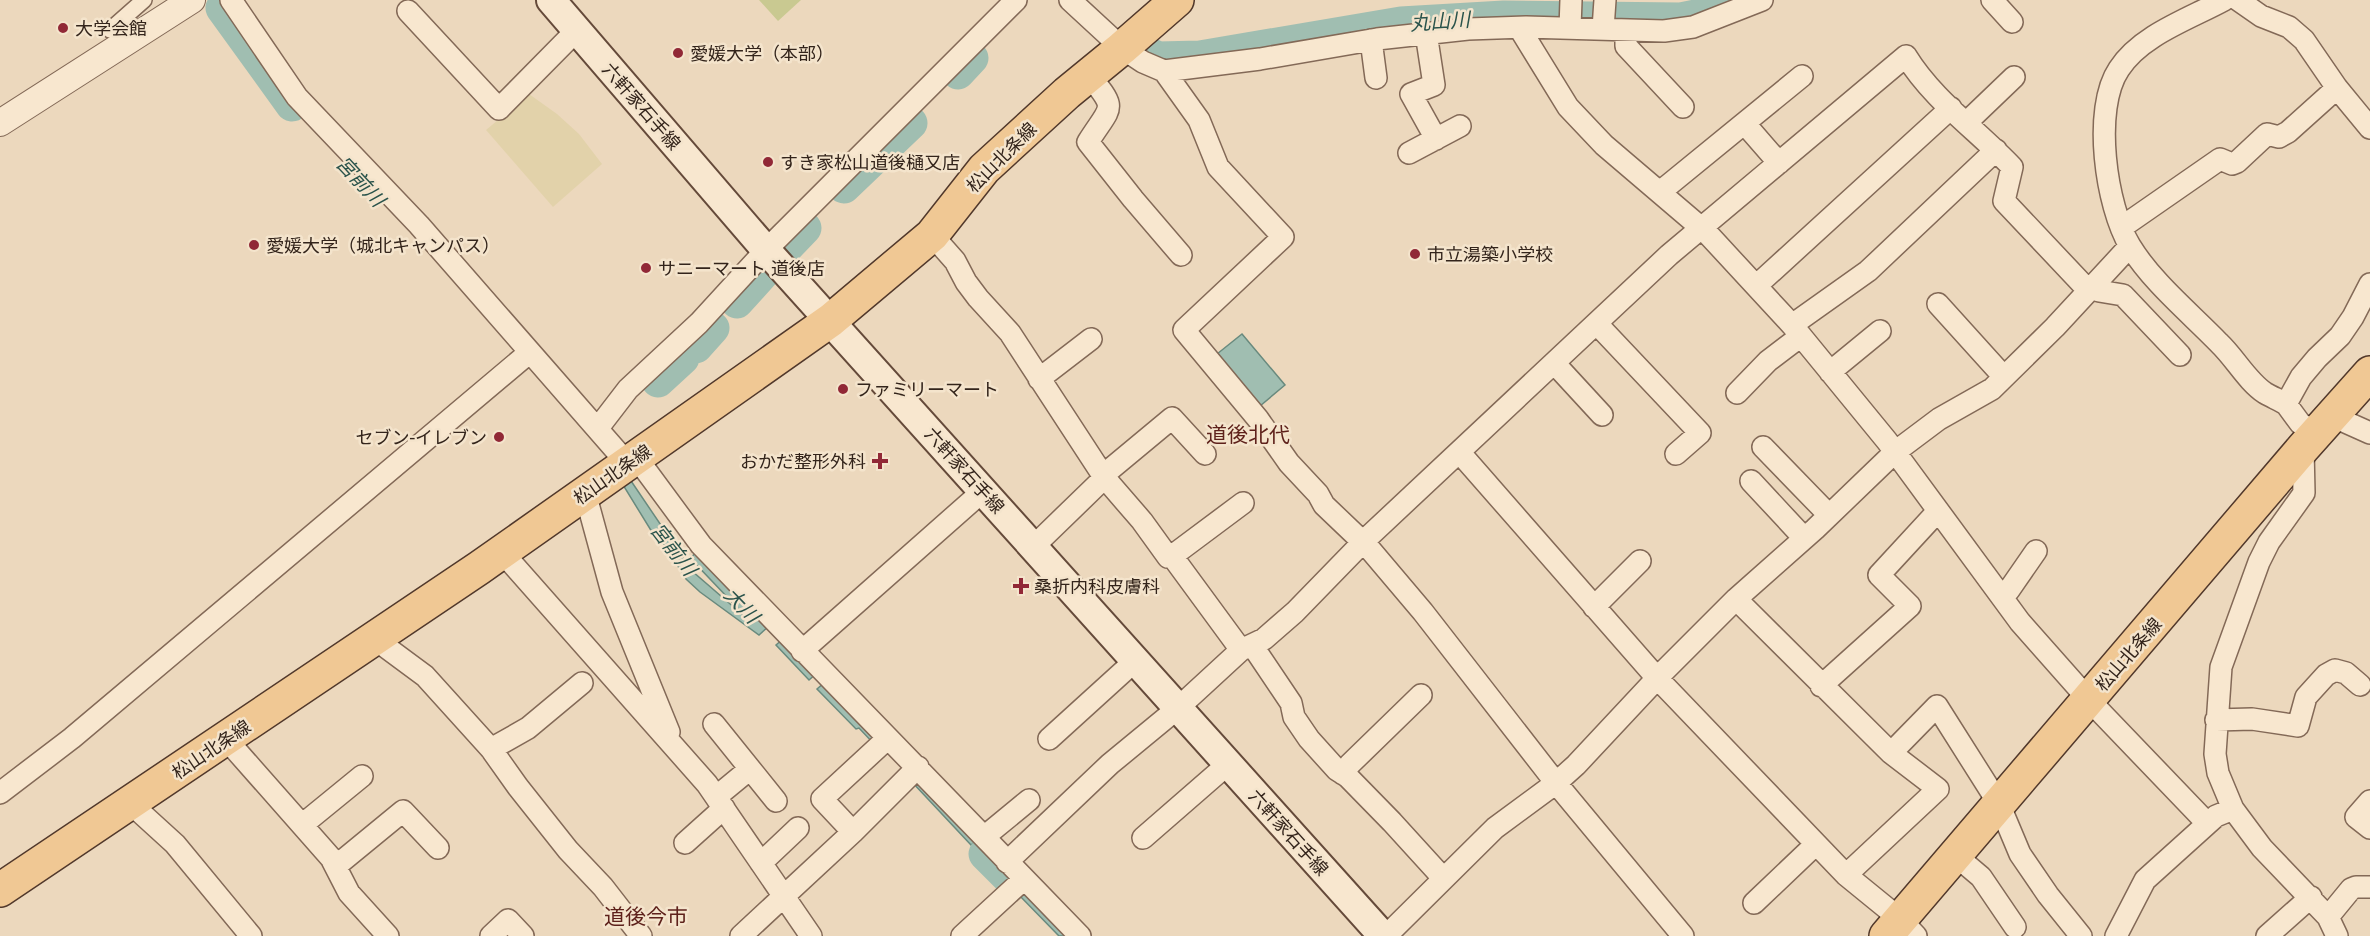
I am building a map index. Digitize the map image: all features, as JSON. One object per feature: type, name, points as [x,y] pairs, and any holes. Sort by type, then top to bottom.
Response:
[{"type":"main road","name":"六軒家石手線","points":[[551,0],[766,250],[1384,936]]},
{"type":"main road","name":"松山北条線","points":[[0,890],[502,552],[831,320],[932,235],[984,169],[1177,0]]},
{"type":"main road","name":"松山北条線","points":[[1901,930],[1955,855],[2370,373]]},
{"type":"street","points":[[110,30],[144,0]]},
{"type":"street","points":[[0,123],[192,0]]},
{"type":"street","points":[[231,0],[297,97],[418,225],[598,428],[631,460],[701,545],[1080,936]]},
{"type":"street","points":[[598,428],[628,389],[699,323],[766,250],[1016,0]]},
{"type":"street","points":[[1071,0],[1122,48],[1143,62],[1164,71],[1468,28],[1520,29],[1571,16],[1604,16],[1626,30],[1664,31],[1693,27],[1712,10],[1762,0]]},
{"type":"street","points":[[1992,0],[2012,22]]},
{"type":"street","points":[[2224,0],[2169,26],[2130,55],[2118,70],[2106,112],[2105,143],[2111,188],[2126,236],[2160,284],[2222,345],[2264,392],[2286,404],[2300,423],[2317,433],[2370,433]]},
{"type":"street","points":[[2238,0],[2261,16],[2289,27],[2304,40],[2337,88],[2370,128]]},
{"type":"street","points":[[408,11],[499,109],[577,30]]},
{"type":"street","points":[[1520,29],[1568,107],[1604,145],[1700,227],[1756,286],[1895,452],[2020,622],[2089,700],[2207,823]]},
{"type":"street","points":[[1626,30],[1626,46],[1683,107]]},
{"type":"street","points":[[1426,33],[1434,85],[1412,94],[1436,139]]},
{"type":"street","points":[[1371,40],[1376,78]]},
{"type":"street","points":[[1007,861],[1110,764],[1247,648],[1264,639],[1295,612],[1363,543],[1700,227],[1906,56],[1918,75],[2012,167],[2004,201],[2090,288],[2123,295],[2180,355]]},
{"type":"street","points":[[1164,71],[1199,120],[1218,167],[1283,237],[1184,330],[1258,419],[1289,463],[1318,494],[1324,505],[1363,543],[1423,612],[1556,783],[1683,936]]},
{"type":"street","points":[[1089,75],[1110,100],[1110,107],[1088,142],[1133,200],[1181,255]]},
{"type":"street","points":[[1660,192],[1802,76]]},
{"type":"street","points":[[1967,122],[2014,76]]},
{"type":"street","points":[[1384,936],[1495,828],[1556,783],[1576,765],[1657,678],[1736,599],[1895,452],[1939,419],[1984,394],[2004,377],[2090,288],[2126,236],[2220,159],[2232,164],[2267,134],[2279,137],[2288,132],[2337,88]]},
{"type":"street","points":[[1756,286],[1951,108]]},
{"type":"street","points":[[1745,124],[1779,163]]},
{"type":"street","points":[[1409,153],[1460,126]]},
{"type":"street","points":[[1737,393],[1796,331],[1868,271],[1996,150]]},
{"type":"street","points":[[932,235],[955,261],[978,298],[1010,333],[1104,477],[1142,521],[1168,557],[1243,503]]},
{"type":"street","points":[[2286,404],[2301,377],[2340,336],[2370,284]]},
{"type":"street","points":[[1938,304],[2004,377]]},
{"type":"street","points":[[1596,324],[1700,433],[1676,454]]},
{"type":"street","points":[[1830,372],[1880,331]]},
{"type":"street","points":[[1040,379],[1091,339]]},
{"type":"street","points":[[0,793],[99,715],[530,352]]},
{"type":"street","points":[[1555,364],[1602,415]]},
{"type":"street","points":[[1033,547],[1104,477],[1172,418],[1205,454]]},
{"type":"street","points":[[2317,433],[2304,493],[2269,542],[2259,562],[2221,667],[2216,720],[2216,754],[2218,773],[2233,809],[2262,848],[2328,917],[2337,936]]},
{"type":"street","points":[[1763,447],[1829,515]]},
{"type":"street","points":[[1460,453],[1657,678],[1901,930]]},
{"type":"street","points":[[1751,481],[1804,538]]},
{"type":"street","points":[[802,651],[983,491]]},
{"type":"street","points":[[585,493],[612,592],[675,747]]},
{"type":"street","points":[[1821,686],[1910,606],[1879,575],[1938,512]]},
{"type":"street","points":[[2001,597],[2009,590],[2036,551]]},
{"type":"street","points":[[502,552],[582,645],[675,747],[720,803],[811,936]]},
{"type":"street","points":[[1172,556],[1291,703],[1294,717],[1304,732],[1443,878]]},
{"type":"street","points":[[1594,607],[1640,561]]},
{"type":"street","points":[[1736,599],[1821,686],[1891,753],[1938,789],[1846,875]]},
{"type":"street","points":[[375,639],[425,676],[491,749],[561,841],[611,896],[641,936]]},
{"type":"street","points":[[1049,739],[1136,660]]},
{"type":"street","points":[[2216,720],[2252,719],[2298,726],[2306,697],[2326,675],[2335,670],[2346,673],[2360,685]]},
{"type":"street","points":[[491,749],[528,728],[582,683]]},
{"type":"street","points":[[1343,774],[1350,764],[1421,695]]},
{"type":"street","points":[[1891,753],[1937,706],[1999,804],[2020,854],[2048,895],[2081,936]]},
{"type":"street","points":[[714,724],[776,801]]},
{"type":"street","points":[[853,832],[822,799],[888,738]]},
{"type":"street","points":[[226,739],[331,858],[349,893],[388,936]]},
{"type":"street","points":[[1143,838],[1228,764]]},
{"type":"street","points":[[741,936],[853,832],[918,767]]},
{"type":"street","points":[[685,843],[750,769]]},
{"type":"street","points":[[302,825],[362,776]]},
{"type":"street","points":[[984,837],[1029,800]]},
{"type":"street","points":[[2370,801],[2356,817],[2370,828]]},
{"type":"street","points":[[130,802],[175,844],[251,936]]},
{"type":"street","points":[[2116,936],[2145,880],[2207,823],[2216,816],[2233,809]]},
{"type":"street","points":[[336,866],[403,811],[438,848]]},
{"type":"street","points":[[761,863],[798,828]]},
{"type":"street","points":[[1754,903],[1816,844]]},
{"type":"street","points":[[1955,855],[1981,877],[2015,927]]},
{"type":"street","points":[[962,936],[1024,879]]},
{"type":"street","points":[[2328,917],[2351,889],[2370,887]]},
{"type":"street","points":[[2267,936],[2311,897]]},
{"type":"street","points":[[491,936],[508,920],[523,936]]},
{"type":"shaded area","points":[[529,94],[557,114],[579,134],[602,164],[553,207],[486,130]]},
{"type":"green space","points":[[759,0],[801,0],[778,21]]},
{"type":"water","points":[[1242,334],[1285,385],[1260,406],[1217,354]]},
{"type":"water","points":[[627,475],[692,571],[751,622],[690,558],[698,551],[769,626],[759,635],[686,579],[666,547],[652,532],[620,480]]},
{"type":"water","points":[[784,638],[817,673],[809,680],[776,645]]},
{"type":"water","points":[[825,682],[879,739],[874,744],[817,689]]},
{"type":"water","points":[[918,776],[977,840],[971,845],[912,782]]},
{"type":"water","points":[[1023,887],[1070,936],[1059,936],[1017,893]]},
{"type":"waterway","name":"丸山川","points":[[1144,51],[1158,58],[1200,57],[1401,23],[1504,17],[1681,19],[1705,14],[1733,2]]},
{"type":"waterway","name":"宮前川","points":[[222,8],[292,105]]},
{"type":"waterway","name":"大川","points":[[958,73],[972,58]]},
{"type":"waterway","name":"大川","points":[[844,187],[911,123]]},
{"type":"waterway","name":"大川","points":[[784,250],[805,228]]},
{"type":"waterway","name":"大川","points":[[737,302],[765,271]]},
{"type":"waterway","name":"大川","points":[[696,347],[713,328]]},
{"type":"waterway","name":"大川","points":[[658,381],[683,358]]},
{"type":"waterway","name":"宮前川","points":[[985,854],[1012,881]]},
{"type":"place","name":"大学会館","points":[[63,28]]},
{"type":"place","name":"愛媛大学（本部）","points":[[678,53]]},
{"type":"place","name":"すき家松山道後樋又店","points":[[768,162]]},
{"type":"place","name":"愛媛大学（城北キャンパス）","points":[[254,245]]},
{"type":"place","name":"市立湯築小学校","points":[[1415,254]]},
{"type":"place","name":"サニーマート 道後店","points":[[646,268]]},
{"type":"place","name":"ファミリーマート","points":[[843,389]]},
{"type":"place","name":"セブン-イレブン","points":[[499,437]]},
{"type":"place","name":"おかだ整形外科","points":[[880,461]]},
{"type":"place","name":"桑折内科皮膚科","points":[[1021,586]]},
{"type":"district","name":"道後北代","points":[[1248,434]]},
{"type":"district","name":"道後今市","points":[[646,916]]}]
